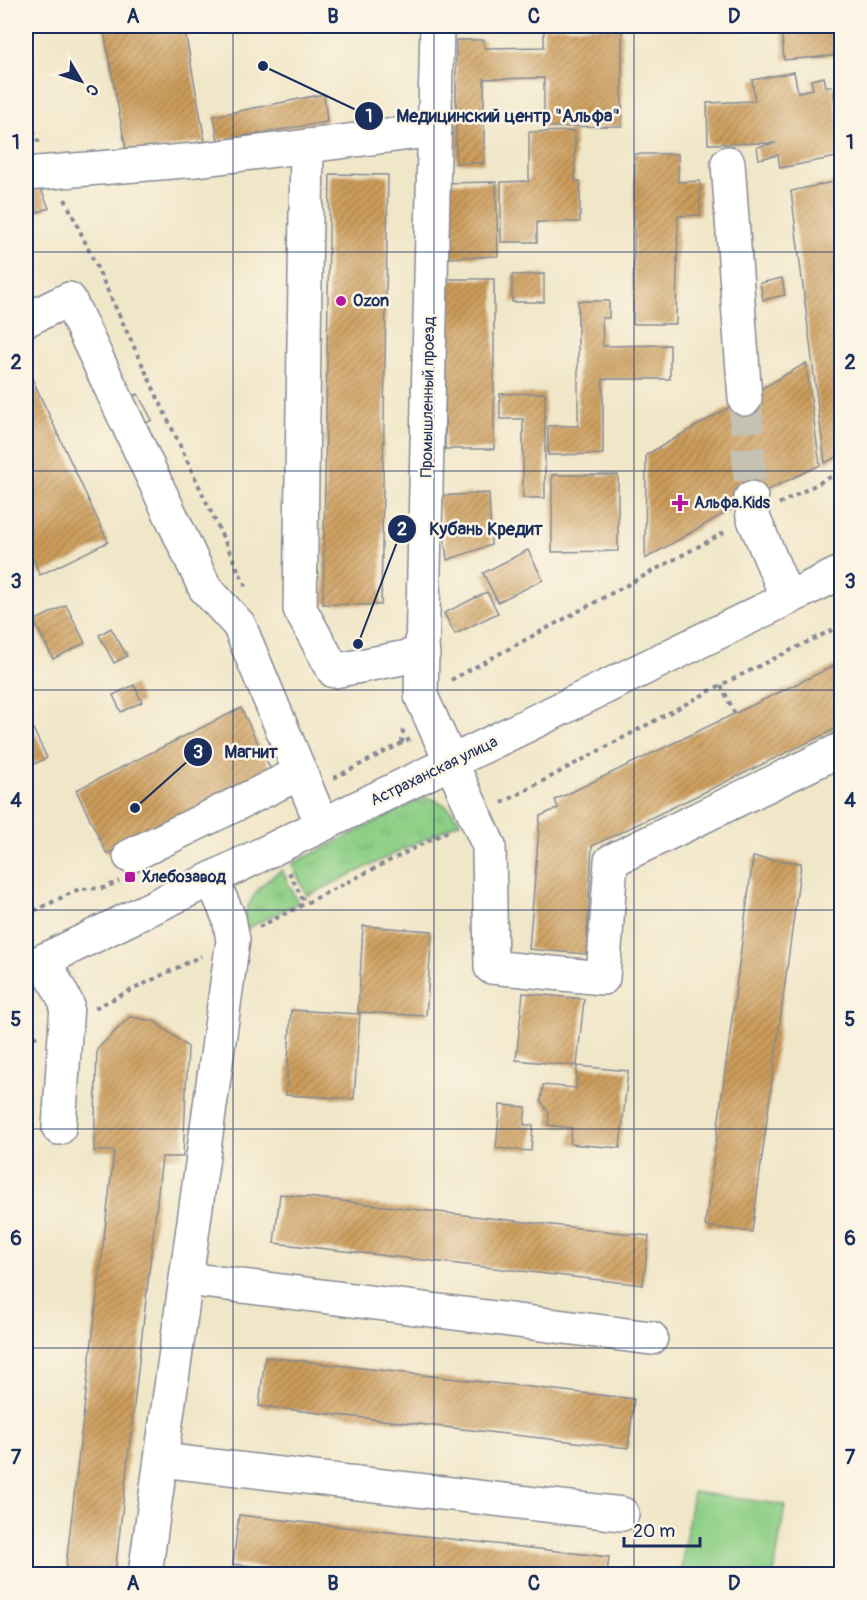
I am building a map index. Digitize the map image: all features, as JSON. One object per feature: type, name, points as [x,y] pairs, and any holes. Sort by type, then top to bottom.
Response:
[{"type":"street","name":"Промышленный проезд","points":[[437,26],[421,696],[489,846],[491,967],[603,978],[611,861],[842,749]]},
{"type":"street","points":[[39,173],[196,160],[435,130]]},
{"type":"street","points":[[307,146],[300,609],[334,671],[423,654]]},
{"type":"street","points":[[728,163],[745,399]]},
{"type":"street","points":[[26,320],[69,299],[205,588],[239,625],[322,825]]},
{"type":"street","points":[[752,508],[787,597]]},
{"type":"street","name":"Астраханская улица","points":[[35,964],[842,572]]},
{"type":"street","points":[[130,856],[300,772]]},
{"type":"street","points":[[145,1575],[233,940],[229,918],[212,879]]},
{"type":"street","points":[[35,964],[67,1004],[59,1128]]},
{"type":"street","points":[[187,1280],[651,1338]]},
{"type":"street","points":[[161,1460],[622,1514]]},
{"type":"path","points":[[39,173],[249,593]]},
{"type":"path","points":[[421,696],[752,508],[842,471]]},
{"type":"path","points":[[476,818],[721,685],[842,626]]},
{"type":"path","points":[[721,685],[735,714]]},
{"type":"green space","points":[[430,798],[447,807],[460,822],[307,896],[292,864],[419,800]]},
{"type":"green space","points":[[282,870],[298,903],[240,932],[245,913],[254,896],[265,882]]},
{"type":"green space","points":[[693,1492],[785,1505],[774,1574],[680,1574]]},
{"type":"building","points":[[103,26],[184,26],[205,141],[127,155]]},
{"type":"building","points":[[781,26],[842,26],[842,55],[784,60]]},
{"type":"building","points":[[544,27],[622,27],[622,126],[544,127],[544,78],[484,79],[484,163],[456,163],[456,40],[484,40],[484,48],[544,47]]},
{"type":"building","points":[[794,72],[798,92],[813,89],[811,80],[824,77],[826,86],[832,86],[842,137],[842,156],[780,168],[778,155],[759,159],[757,147],[776,143],[708,144],[707,103],[755,101],[752,80]]},
{"type":"building","points":[[324,94],[327,122],[218,140],[214,116]]},
{"type":"building","points":[[575,131],[575,181],[580,181],[580,222],[537,222],[537,242],[501,242],[501,182],[529,181],[529,132]]},
{"type":"building","points":[[635,154],[678,154],[678,182],[700,181],[700,215],[678,216],[676,324],[633,324]]},
{"type":"building","points":[[330,174],[388,175],[381,605],[323,604]]},
{"type":"building","points":[[842,180],[842,454],[825,463],[791,191]]},
{"type":"building","points":[[496,182],[498,256],[446,258],[444,183]]},
{"type":"building","points":[[39,184],[49,208],[26,217],[26,189]]},
{"type":"building","points":[[544,274],[544,302],[512,302],[512,275]]},
{"type":"building","points":[[782,278],[785,295],[763,300],[760,283]]},
{"type":"building","points":[[446,279],[494,279],[494,449],[445,449]]},
{"type":"building","points":[[578,301],[609,301],[609,318],[602,318],[603,346],[670,345],[670,379],[603,379],[603,454],[548,455],[548,426],[578,426]]},
{"type":"building","points":[[806,363],[820,465],[751,498],[645,559],[646,455]]},
{"type":"building","points":[[30,374],[108,542],[40,575],[26,544],[26,376]]},
{"type":"building","points":[[545,393],[545,498],[523,498],[523,419],[500,419],[500,394]]},
{"type":"building","points":[[138,394],[152,420],[139,427],[126,400]]},
{"type":"building","points":[[552,475],[618,475],[618,551],[552,552]]},
{"type":"building","points":[[489,493],[491,545],[447,560],[442,518],[436,496]]},
{"type":"building","points":[[528,550],[543,580],[498,602],[483,573]]},
{"type":"building","points":[[487,592],[498,613],[455,634],[444,613]]},
{"type":"building","points":[[66,605],[85,643],[53,659],[34,621]]},
{"type":"building","points":[[111,628],[127,656],[114,663],[99,635]]},
{"type":"building","points":[[842,662],[842,726],[592,846],[586,954],[529,949],[540,816],[558,808],[555,800]]},
{"type":"building","points":[[134,685],[142,702],[121,712],[113,695]]},
{"type":"building","points":[[241,708],[272,772],[107,854],[76,790]]},
{"type":"building","points":[[33,729],[47,758],[26,768],[26,733]]},
{"type":"building","points":[[753,857],[801,863],[752,1232],[705,1226]]},
{"type":"building","points":[[363,926],[432,931],[426,1016],[358,1012]]},
{"type":"building","points":[[523,993],[584,999],[577,1066],[516,1060]]},
{"type":"building","points":[[291,1010],[360,1014],[354,1099],[286,1095]]},
{"type":"building","points":[[130,1017],[154,1021],[188,1047],[183,1157],[162,1157],[115,1574],[65,1574],[114,1151],[94,1151],[97,1049]]},
{"type":"building","points":[[577,1066],[628,1071],[620,1148],[570,1144],[572,1128],[548,1125],[549,1113],[541,1101],[543,1085],[576,1088]]},
{"type":"building","points":[[500,1105],[526,1107],[524,1125],[533,1125],[531,1151],[496,1148]]},
{"type":"building","points":[[280,1194],[649,1236],[643,1285],[274,1243]]},
{"type":"building","points":[[265,1357],[634,1399],[628,1448],[259,1406]]},
{"type":"building","points":[[239,1515],[609,1557],[607,1574],[326,1574],[233,1564]]},
{"type":"tunnel","points":[[745,399],[751,498]]},
{"type":"place","name":"Медицинский центр \"Альфа\"","points":[[263,66]]},
{"type":"place","name":"Ozon","points":[[341,301]]},
{"type":"place","name":"Альфа.Kids","points":[[680,503]]},
{"type":"place","name":"Кубань Кредит","points":[[358,644]]},
{"type":"place","name":"Магнит","points":[[135,808]]},
{"type":"place","name":"Хлебозавод","points":[[130,877]]}]
